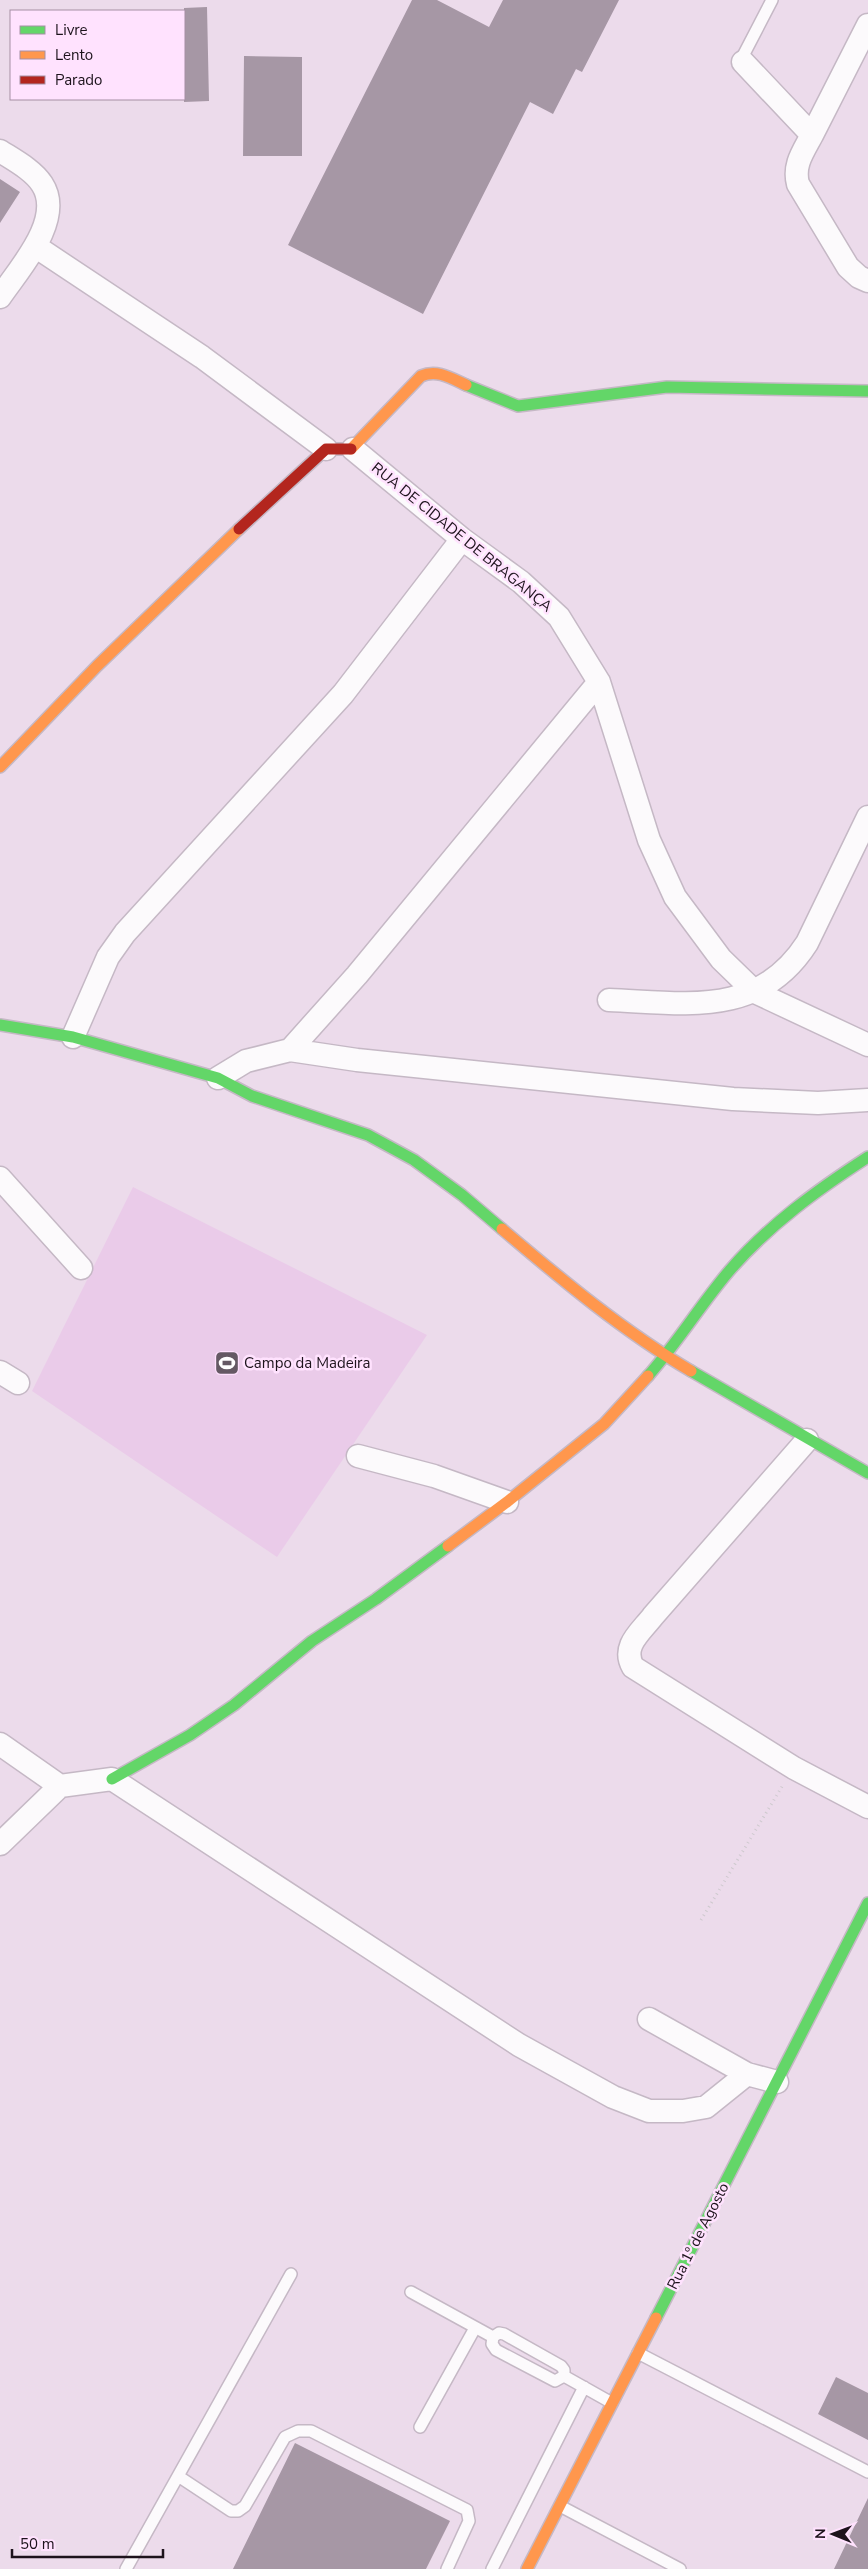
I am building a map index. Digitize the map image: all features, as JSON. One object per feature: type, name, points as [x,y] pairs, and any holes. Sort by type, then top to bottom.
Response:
[{"type":"street","points":[[868,25],[797,163],[796,174],[798,184],[848,267],[859,278],[868,282]]},
{"type":"street","points":[[743,62],[812,135]]},
{"type":"street","points":[[0,151],[35,175],[43,185],[50,210],[48,220],[35,246],[0,297]]},
{"type":"street","points":[[35,246],[202,357],[326,450]]},
{"type":"street","points":[[0,767],[97,666],[295,476],[326,450],[353,449],[420,376],[430,372],[454,379],[518,406],[667,387],[868,391]]},
{"type":"street","name":"RUA DE CIDADE DE BRAGANÇA","points":[[353,449],[462,539],[548,605],[574,639],[599,682],[648,840],[675,897],[721,959],[755,992],[868,1045]]},
{"type":"street","points":[[72,1037],[108,957],[125,933],[343,694],[462,539]]},
{"type":"street","points":[[290,1050],[356,975],[599,682]]},
{"type":"street","points":[[609,1000],[700,1004],[722,1002],[755,992],[779,976],[798,957],[868,817]]},
{"type":"street","points":[[0,1025],[72,1037],[218,1078],[252,1096],[368,1135],[414,1160],[462,1195],[570,1287],[666,1356],[868,1474]]},
{"type":"street","points":[[218,1078],[246,1062],[290,1050],[357,1060],[733,1099],[818,1103],[868,1100]]},
{"type":"street","points":[[0,1844],[60,1786],[112,1779],[190,1736],[234,1705],[312,1641],[376,1599],[507,1502],[604,1424],[666,1356],[729,1271],[766,1231],[816,1190],[868,1157]]},
{"type":"street","points":[[0,1178],[80,1268]]},
{"type":"street","points":[[807,1440],[653,1616],[629,1647],[628,1658],[633,1667],[794,1768],[868,1807]]},
{"type":"street","points":[[358,1456],[434,1476],[507,1502]]},
{"type":"street","points":[[0,1744],[60,1786]]},
{"type":"street","points":[[112,1779],[519,2045],[612,2097],[649,2111],[690,2110],[706,2107],[747,2074]]},
{"type":"street","name":"Rua 1º de Agosto","points":[[528,2569],[868,1904]]},
{"type":"street","points":[[649,2019],[747,2074],[777,2082]]},
{"type":"lane","points":[[743,62],[744,54],[772,0]]},
{"type":"lane","points":[[126,2569],[291,2274]]},
{"type":"lane","points":[[411,2292],[493,2337]]},
{"type":"lane","points":[[420,2427],[475,2328]]},
{"type":"lane","points":[[499,2333],[512,2338],[561,2366],[564,2370],[564,2376],[555,2381],[496,2350],[492,2344],[493,2337],[499,2333]]},
{"type":"lane","points":[[638,2353],[868,2472]]},
{"type":"lane","points":[[564,2376],[612,2403]]},
{"type":"lane","points":[[492,2569],[584,2387]]},
{"type":"lane","points":[[178,2476],[231,2511],[238,2511],[245,2506],[285,2437],[298,2431],[311,2432],[467,2510],[469,2521],[447,2569]]},
{"type":"lane","points":[[560,2506],[680,2569]]},
{"type":"path","points":[[701,1920],[794,1768]]},
{"type":"shaded area","name":"Campo da Madeira","points":[[133,1187],[427,1335],[277,1557],[32,1391]]},
{"type":"building","points":[[412,0],[437,0],[489,27],[503,0],[619,0],[582,72],[576,69],[553,114],[530,102],[423,314],[288,245]]},
{"type":"building","points":[[207,7],[209,101],[184,102],[184,8]]},
{"type":"building","points":[[244,56],[302,57],[302,156],[243,156]]},
{"type":"building","points":[[0,179],[20,192],[0,223]]},
{"type":"building","points":[[836,2377],[868,2393],[868,2440],[818,2414]]},
{"type":"building","points":[[295,2443],[450,2521],[426,2569],[233,2569]]},
{"type":"building","points":[[868,2498],[868,2569],[834,2569]]},
{"type":"traffic: fast","points":[[466,385],[518,406],[667,387],[868,391]]},
{"type":"traffic: fast","points":[[0,1025],[73,1037],[218,1078],[252,1096],[368,1135],[414,1160],[462,1195],[502,1229]]},
{"type":"traffic: fast","points":[[648,1376],[719,1283],[745,1253],[795,1209],[868,1157]]},
{"type":"traffic: fast","points":[[691,1371],[868,1473]]},
{"type":"traffic: fast","points":[[112,1779],[190,1735],[234,1705],[312,1641],[376,1599],[448,1546]]},
{"type":"traffic: fast","points":[[656,2318],[868,1903]]},
{"type":"traffic: slow","points":[[351,449],[421,376],[433,373],[449,377],[466,385]]},
{"type":"traffic: slow","points":[[0,767],[97,666],[239,529]]},
{"type":"traffic: slow","points":[[502,1229],[570,1286],[617,1322],[691,1371]]},
{"type":"traffic: slow","points":[[448,1546],[507,1502],[604,1424],[648,1376]]},
{"type":"traffic: slow","points":[[527,2569],[656,2318]]},
{"type":"traffic: jam","points":[[239,529],[326,449],[351,449]]},
{"type":"place","name":"Campo da Madeira","points":[[227,1363]]}]
